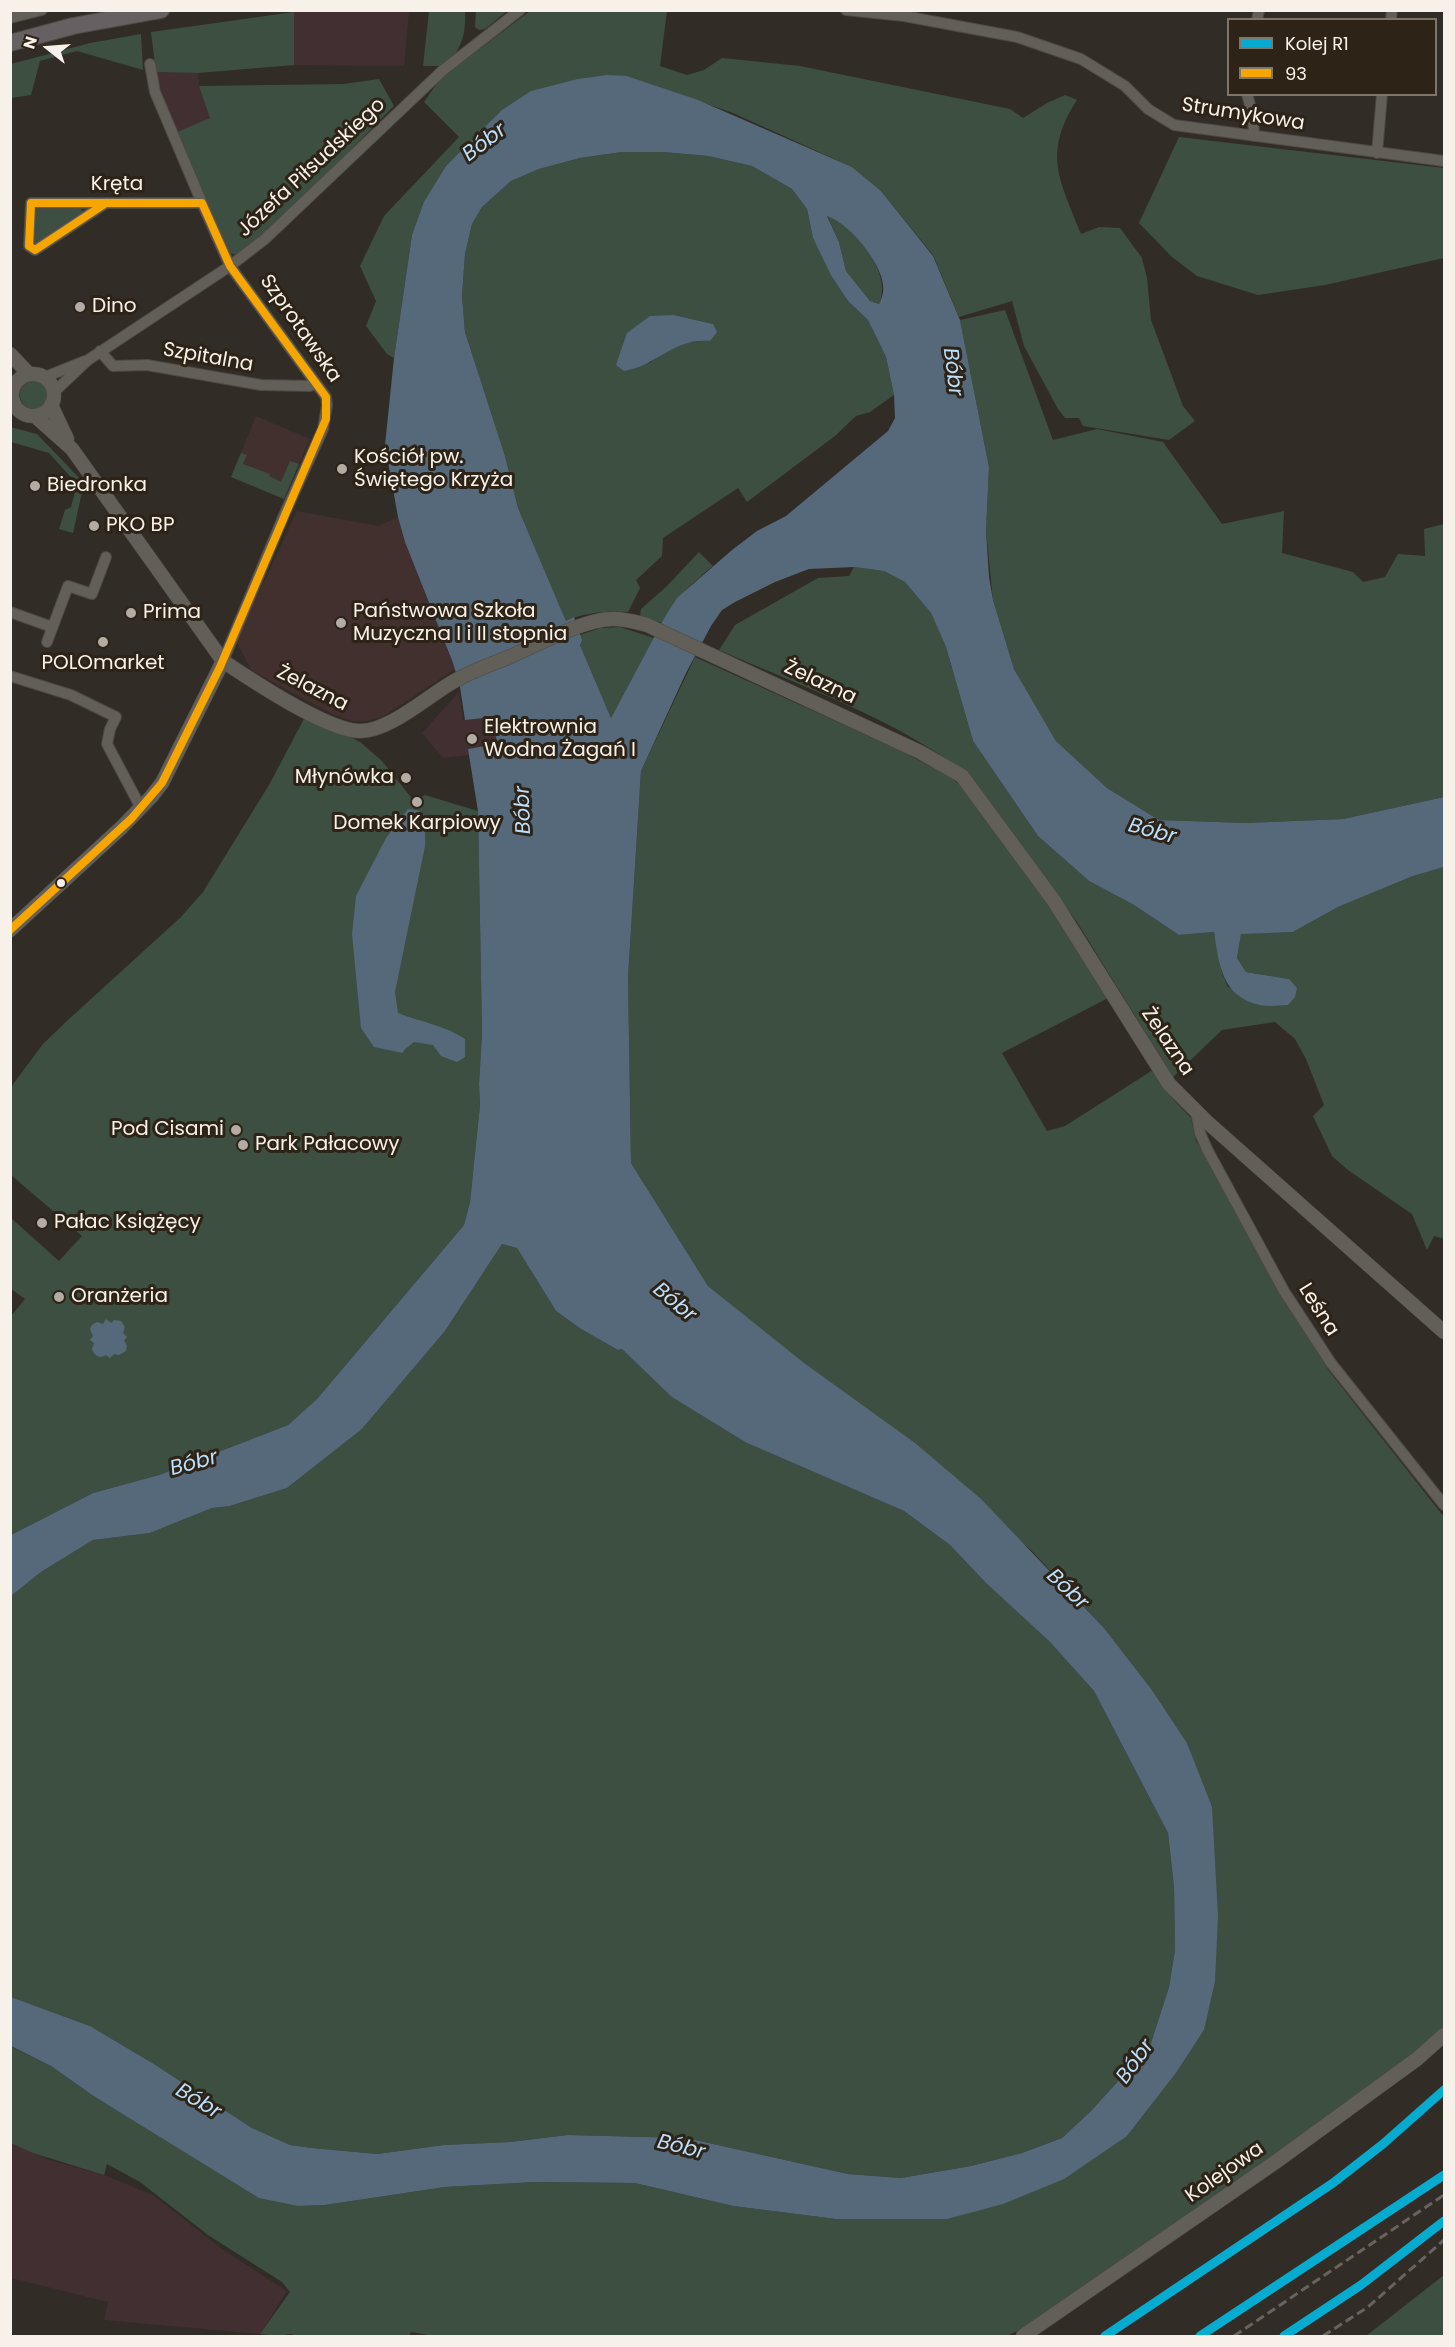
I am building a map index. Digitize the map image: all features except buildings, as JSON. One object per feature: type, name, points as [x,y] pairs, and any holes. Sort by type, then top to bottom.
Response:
[{"type":"main road","points":[[10,43],[73,26],[161,10]]},
{"type":"street","points":[[10,18],[42,10]]},
{"type":"street","name":"Józefa Piłsudskiego","points":[[88,360],[230,266],[264,239],[321,188],[442,72],[520,10]]},
{"type":"street","name":"Strumykowa","points":[[846,10],[904,16],[1017,37],[1081,59],[1125,86],[1148,109],[1174,124],[1444,161]]},
{"type":"street","points":[[150,64],[155,92],[230,266]]},
{"type":"street","points":[[1248,96],[1253,116],[1254,136]]},
{"type":"street","points":[[1377,153],[1382,96]]},
{"type":"street","name":"Kręta","points":[[106,204],[35,250],[29,246],[31,203],[202,203]]},
{"type":"street","name":"Szprotawska","points":[[10,930],[141,808],[166,774],[223,661],[323,429],[326,397],[230,266]]},
{"type":"street","name":"Szpitalna","points":[[100,351],[113,366],[147,365],[216,379],[261,385],[310,387],[316,383]]},
{"type":"street","points":[[10,354],[29,374],[45,377],[88,360]]},
{"type":"street","points":[[23,415],[41,414],[88,360]]},
{"type":"street","points":[[29,374],[12,387],[14,402],[23,415],[72,449]]},
{"type":"street","points":[[45,377],[72,449]]},
{"type":"street","name":"Żelazna","points":[[72,449],[223,661],[246,677],[323,720],[340,727],[360,731],[393,721],[453,681],[578,627],[611,619],[629,620],[647,625],[920,752],[962,776],[1053,901],[1169,1084],[1196,1112],[1444,1332]]},
{"type":"street","points":[[47,642],[68,586],[92,594],[106,557]]},
{"type":"street","points":[[10,612],[52,627]]},
{"type":"street","points":[[10,676],[71,695],[116,717],[110,729],[107,744],[141,808]]},
{"type":"street","name":"Leśna","points":[[1196,1112],[1200,1133],[1207,1149],[1284,1291],[1343,1380],[1444,1505]]},
{"type":"street","name":"Kolejowa","points":[[1023,2337],[1286,2154],[1417,2060],[1444,2035]]},
{"type":"shaded area","points":[[305,10],[409,11],[404,66],[294,65],[294,12]]},
{"type":"shaded area","points":[[156,72],[198,73],[199,86],[211,118],[177,132],[162,96]]},
{"type":"shaded area","points":[[256,416],[310,439],[284,499],[231,477]]},
{"type":"shaded area","name":"Państwowa Szkoła Muzyczna I i II stopnia","points":[[297,511],[378,526],[398,517],[405,542],[455,669],[382,717],[367,721],[352,721],[332,714],[252,671],[236,641]]},
{"type":"shaded area","name":"Elektrownia Wodna Żagań I","points":[[459,692],[463,720],[493,717],[497,745],[469,749],[469,755],[443,758],[422,733]]},
{"type":"shaded area","points":[[11,2142],[49,2160],[104,2175],[153,2195],[222,2249],[287,2291],[260,2334],[104,2320],[108,2302],[11,2278]]},
{"type":"green space","points":[[476,10],[507,11],[485,29],[479,30],[475,27]]},
{"type":"green space","points":[[429,11],[465,11],[465,27],[461,42],[454,55],[442,66],[423,66]]},
{"type":"green space","points":[[530,11],[667,11],[660,66],[687,75],[704,70],[722,58],[800,66],[1010,109],[1023,118],[1065,95],[1077,100],[1066,119],[1060,136],[1057,152],[1061,182],[1081,234],[1099,227],[1120,228],[1142,258],[1147,278],[1151,320],[1183,406],[1195,421],[1169,440],[1083,426],[1079,418],[1065,418],[1024,346],[1012,301],[959,317],[933,255],[881,191],[852,167],[733,113],[627,76],[471,142],[446,166],[412,235],[394,358],[387,354],[366,326],[376,301],[360,266],[384,216],[459,137],[424,102],[440,79]]},
{"type":"green space","points":[[294,12],[294,65],[198,73],[156,72],[151,32]]},
{"type":"green space","points":[[141,34],[143,70],[77,51],[40,61],[31,95],[11,98],[11,64],[90,43]]},
{"type":"green space","points":[[379,79],[394,106],[318,184],[278,221],[236,255],[230,253],[177,132],[210,118],[199,86],[343,84]]},
{"type":"green space","points":[[1179,137],[1444,168],[1444,258],[1325,285],[1258,295],[1197,276],[1172,257],[1139,223]]},
{"type":"green space","points":[[622,152],[663,152],[708,156],[752,166],[792,189],[807,209],[813,238],[848,301],[868,320],[886,357],[894,395],[870,412],[856,416],[835,436],[747,502],[738,488],[663,538],[662,556],[636,580],[640,588],[628,612],[596,613],[566,621],[518,508],[505,456],[465,332],[462,296],[465,254],[472,224],[482,207],[511,181],[539,169],[580,158]],"holes":[[[674,315],[713,324],[710,341],[685,344],[662,354],[648,364]]]},
{"type":"green space","points":[[81,209],[84,214],[37,244],[33,242],[35,210]]},
{"type":"green space","points":[[827,215],[849,229],[869,252],[881,279],[882,292],[879,304],[870,301],[846,271],[839,242]]},
{"type":"green space","points":[[1005,310],[1053,440],[1097,429],[1163,442],[1222,524],[1284,511],[1282,553],[1353,572],[1363,582],[1385,577],[1398,554],[1425,556],[1424,529],[1444,524],[1444,797],[1343,819],[1246,823],[1159,820],[1107,788],[1056,741],[1014,669],[993,600],[986,531],[989,467],[960,320]]},
{"type":"green space","points":[[34,381],[44,385],[48,395],[44,405],[34,409],[24,405],[20,395],[24,385]]},
{"type":"green space","points":[[10,427],[37,434],[84,483],[73,533],[59,529],[65,510],[71,507],[77,484],[49,453],[11,442]]},
{"type":"green space","points":[[241,453],[247,455],[243,464],[270,474],[269,476],[281,482],[290,461],[299,464],[284,499],[231,477]]},
{"type":"green space","points":[[699,552],[713,566],[678,599],[662,623],[640,617],[641,609],[666,587]]},
{"type":"green space","points":[[854,567],[884,571],[905,582],[931,613],[946,647],[973,741],[1038,836],[1089,881],[1134,905],[1179,935],[1214,932],[1222,973],[1228,987],[1277,1005],[1288,1005],[1289,979],[1246,972],[1237,958],[1241,933],[1293,932],[1338,907],[1413,876],[1444,867],[1444,1239],[1434,1236],[1427,1250],[1412,1214],[1348,1170],[1332,1156],[1313,1116],[1324,1105],[1306,1059],[1295,1039],[1275,1022],[1222,1030],[1173,1077],[1077,922],[972,778],[913,738],[882,722],[719,650],[735,625],[818,578],[849,576]]},
{"type":"green space","points":[[620,627],[654,638],[611,718],[580,645],[580,635],[600,628]]},
{"type":"green space","points":[[695,657],[897,749],[949,776],[967,791],[997,827],[1110,997],[1002,1053],[1047,1131],[1065,1126],[1153,1070],[1172,1098],[1191,1118],[1196,1141],[1220,1179],[1264,1263],[1329,1371],[1444,1517],[1444,2027],[1345,2108],[1293,2146],[1027,2327],[1006,2336],[433,2336],[411,2332],[409,2336],[260,2334],[290,2292],[282,2282],[208,2235],[140,2182],[107,2164],[104,2175],[33,2153],[11,2143],[10,2046],[51,2066],[92,2095],[126,2115],[298,2206],[325,2205],[445,2187],[535,2182],[635,2183],[733,2206],[836,2219],[1127,2136],[1176,2073],[1204,2030],[1211,1807],[1187,1743],[1152,1690],[1104,1628],[1031,1550],[708,1286],[631,1163],[628,977],[641,771]]},
{"type":"green space","name":"Park Pałacowy","points":[[306,715],[360,742],[382,761],[414,801],[425,795],[478,811],[482,1033],[480,1105],[470,1202],[464,1225],[317,1399],[288,1425],[159,1475],[93,1493],[11,1535],[11,1316],[25,1299],[11,1289],[11,1218],[59,1261],[82,1236],[11,1175],[10,1090],[43,1044],[181,917],[203,892],[269,785]]},
{"type":"green space","points":[[502,1244],[517,1248],[556,1311],[581,1329],[618,1350],[622,1349],[636,1362],[747,1443],[904,1511],[950,1545],[986,1583],[1050,1642],[1094,1691],[1168,1833],[1174,1887],[1175,1950],[1169,1987],[1150,2046],[1091,2111],[1062,2138],[1022,2153],[971,2166],[901,2178],[848,2174],[686,2138],[568,2135],[510,2142],[444,2145],[377,2154],[312,2148],[290,2145],[252,2128],[154,2064],[90,2026],[11,1997],[11,1596],[41,1572],[93,1540],[150,1533],[212,1508],[230,1506],[287,1488],[362,1429],[445,1331]]},
{"type":"green space","points":[[1444,2275],[1444,2336],[1366,2336]]},
{"type":"water","name":"Bóbr","points":[[607,75],[627,76],[698,100],[852,167],[881,191],[933,256],[960,320],[989,467],[986,531],[989,577],[993,600],[1014,669],[1056,741],[1107,788],[1159,820],[1246,823],[1343,819],[1444,797],[1444,867],[1413,876],[1338,907],[1293,932],[1241,934],[1237,958],[1246,972],[1289,979],[1297,988],[1295,997],[1288,1005],[1267,1006],[1247,1001],[1230,987],[1221,967],[1214,932],[1179,935],[1134,905],[1089,881],[1038,836],[973,741],[946,647],[931,613],[905,582],[884,571],[854,567],[809,569],[775,582],[722,610],[686,673],[641,771],[628,977],[631,1163],[708,1286],[804,1363],[915,1443],[981,1499],[1104,1628],[1152,1690],[1187,1743],[1212,1807],[1218,1916],[1215,1981],[1204,2030],[1176,2073],[1127,2136],[1064,2179],[1003,2204],[947,2219],[836,2219],[733,2206],[635,2183],[535,2182],[445,2187],[325,2205],[298,2206],[259,2198],[92,2095],[51,2066],[11,2046],[11,1997],[90,2026],[154,2064],[252,2128],[290,2145],[377,2154],[444,2145],[510,2142],[568,2135],[686,2138],[848,2174],[901,2178],[971,2166],[1022,2153],[1062,2138],[1091,2111],[1150,2046],[1169,1987],[1175,1950],[1174,1887],[1168,1833],[1094,1691],[1050,1642],[986,1583],[950,1545],[904,1511],[747,1443],[672,1397],[622,1349],[618,1350],[581,1329],[556,1311],[517,1248],[502,1244],[445,1331],[362,1429],[287,1488],[230,1506],[212,1508],[150,1533],[93,1540],[41,1572],[11,1596],[11,1535],[93,1493],[159,1475],[288,1425],[317,1399],[464,1225],[470,1202],[480,1105],[482,1033],[478,811],[468,749],[497,744],[493,717],[465,720],[460,687],[453,663],[405,542],[398,517],[385,445],[394,358],[412,235],[424,202],[446,166],[502,110],[531,91],[578,79]],"holes":[[[622,152],[663,152],[708,156],[752,166],[792,189],[807,209],[813,238],[831,275],[848,301],[868,320],[886,357],[894,395],[895,418],[888,431],[786,516],[757,531],[677,598],[611,718],[580,645],[582,640],[574,617],[566,621],[518,508],[505,456],[465,332],[462,296],[465,254],[472,224],[482,207],[511,181],[539,169],[580,158]],[[827,216],[845,226],[870,255],[881,276],[883,288],[879,304],[870,301],[846,271],[839,242]]]},
{"type":"water","points":[[674,315],[713,324],[717,332],[710,341],[697,341],[675,348],[636,368],[624,371],[616,365],[627,333],[650,316]]},
{"type":"water","points":[[408,809],[419,811],[427,819],[425,821],[425,846],[395,992],[398,1013],[441,1027],[465,1039],[465,1057],[457,1062],[441,1056],[433,1045],[414,1042],[403,1053],[374,1047],[361,1028],[352,934],[356,896],[386,838]]},
{"type":"water","points":[[106,1319],[111,1323],[114,1320],[121,1321],[125,1327],[123,1333],[127,1337],[124,1340],[127,1346],[126,1351],[119,1355],[114,1354],[110,1358],[106,1355],[99,1357],[96,1355],[92,1349],[94,1343],[90,1340],[93,1336],[90,1329],[92,1325],[97,1322],[103,1324]]},
{"type":"railway","points":[[1105,2336],[1333,2183],[1383,2144],[1444,2090]]},
{"type":"railway","points":[[1398,2206],[1444,2175]]},
{"type":"railway","points":[[1234,2336],[1444,2195]]},
{"type":"railway","points":[[1284,2336],[1361,2285],[1444,2221]]},
{"type":"railway","points":[[1200,2336],[1364,2228]]},
{"type":"railway","points":[[1323,2336],[1368,2307],[1444,2240]]},
{"type":"rail line","name":"R1","points":[[1105,2336],[1333,2183],[1383,2144],[1444,2090]]},
{"type":"rail line","name":"R1","points":[[1200,2336],[1444,2175]]},
{"type":"rail line","name":"R1","points":[[1284,2336],[1361,2285],[1444,2221]]},
{"type":"transit line","name":"93","points":[[10,930],[131,819],[162,783],[220,667],[326,419],[326,397],[230,266],[202,203],[31,203],[29,246],[35,250],[106,203]]},
{"type":"place","name":"Dino","points":[[80,307]]},
{"type":"place","name":"Kościół pw. Świętego Krzyża","points":[[342,469]]},
{"type":"place","name":"Biedronka","points":[[35,486]]},
{"type":"place","name":"PKO BP","points":[[94,526]]},
{"type":"place","name":"Prima","points":[[131,613]]},
{"type":"place","name":"Państwowa Szkoła Muzyczna I i II stopnia","points":[[341,623]]},
{"type":"place","name":"POLOmarket","points":[[103,642]]},
{"type":"place","name":"Elektrownia Wodna Żagań I","points":[[472,739]]},
{"type":"place","name":"Młynówka","points":[[406,778]]},
{"type":"place","name":"Domek Karpiowy","points":[[417,802]]},
{"type":"place","name":"Pod Cisami","points":[[236,1130]]},
{"type":"place","name":"Park Pałacowy","points":[[243,1145]]},
{"type":"place","name":"Pałac Książęcy","points":[[42,1223]]},
{"type":"place","name":"Oranżeria","points":[[59,1297]]}]
